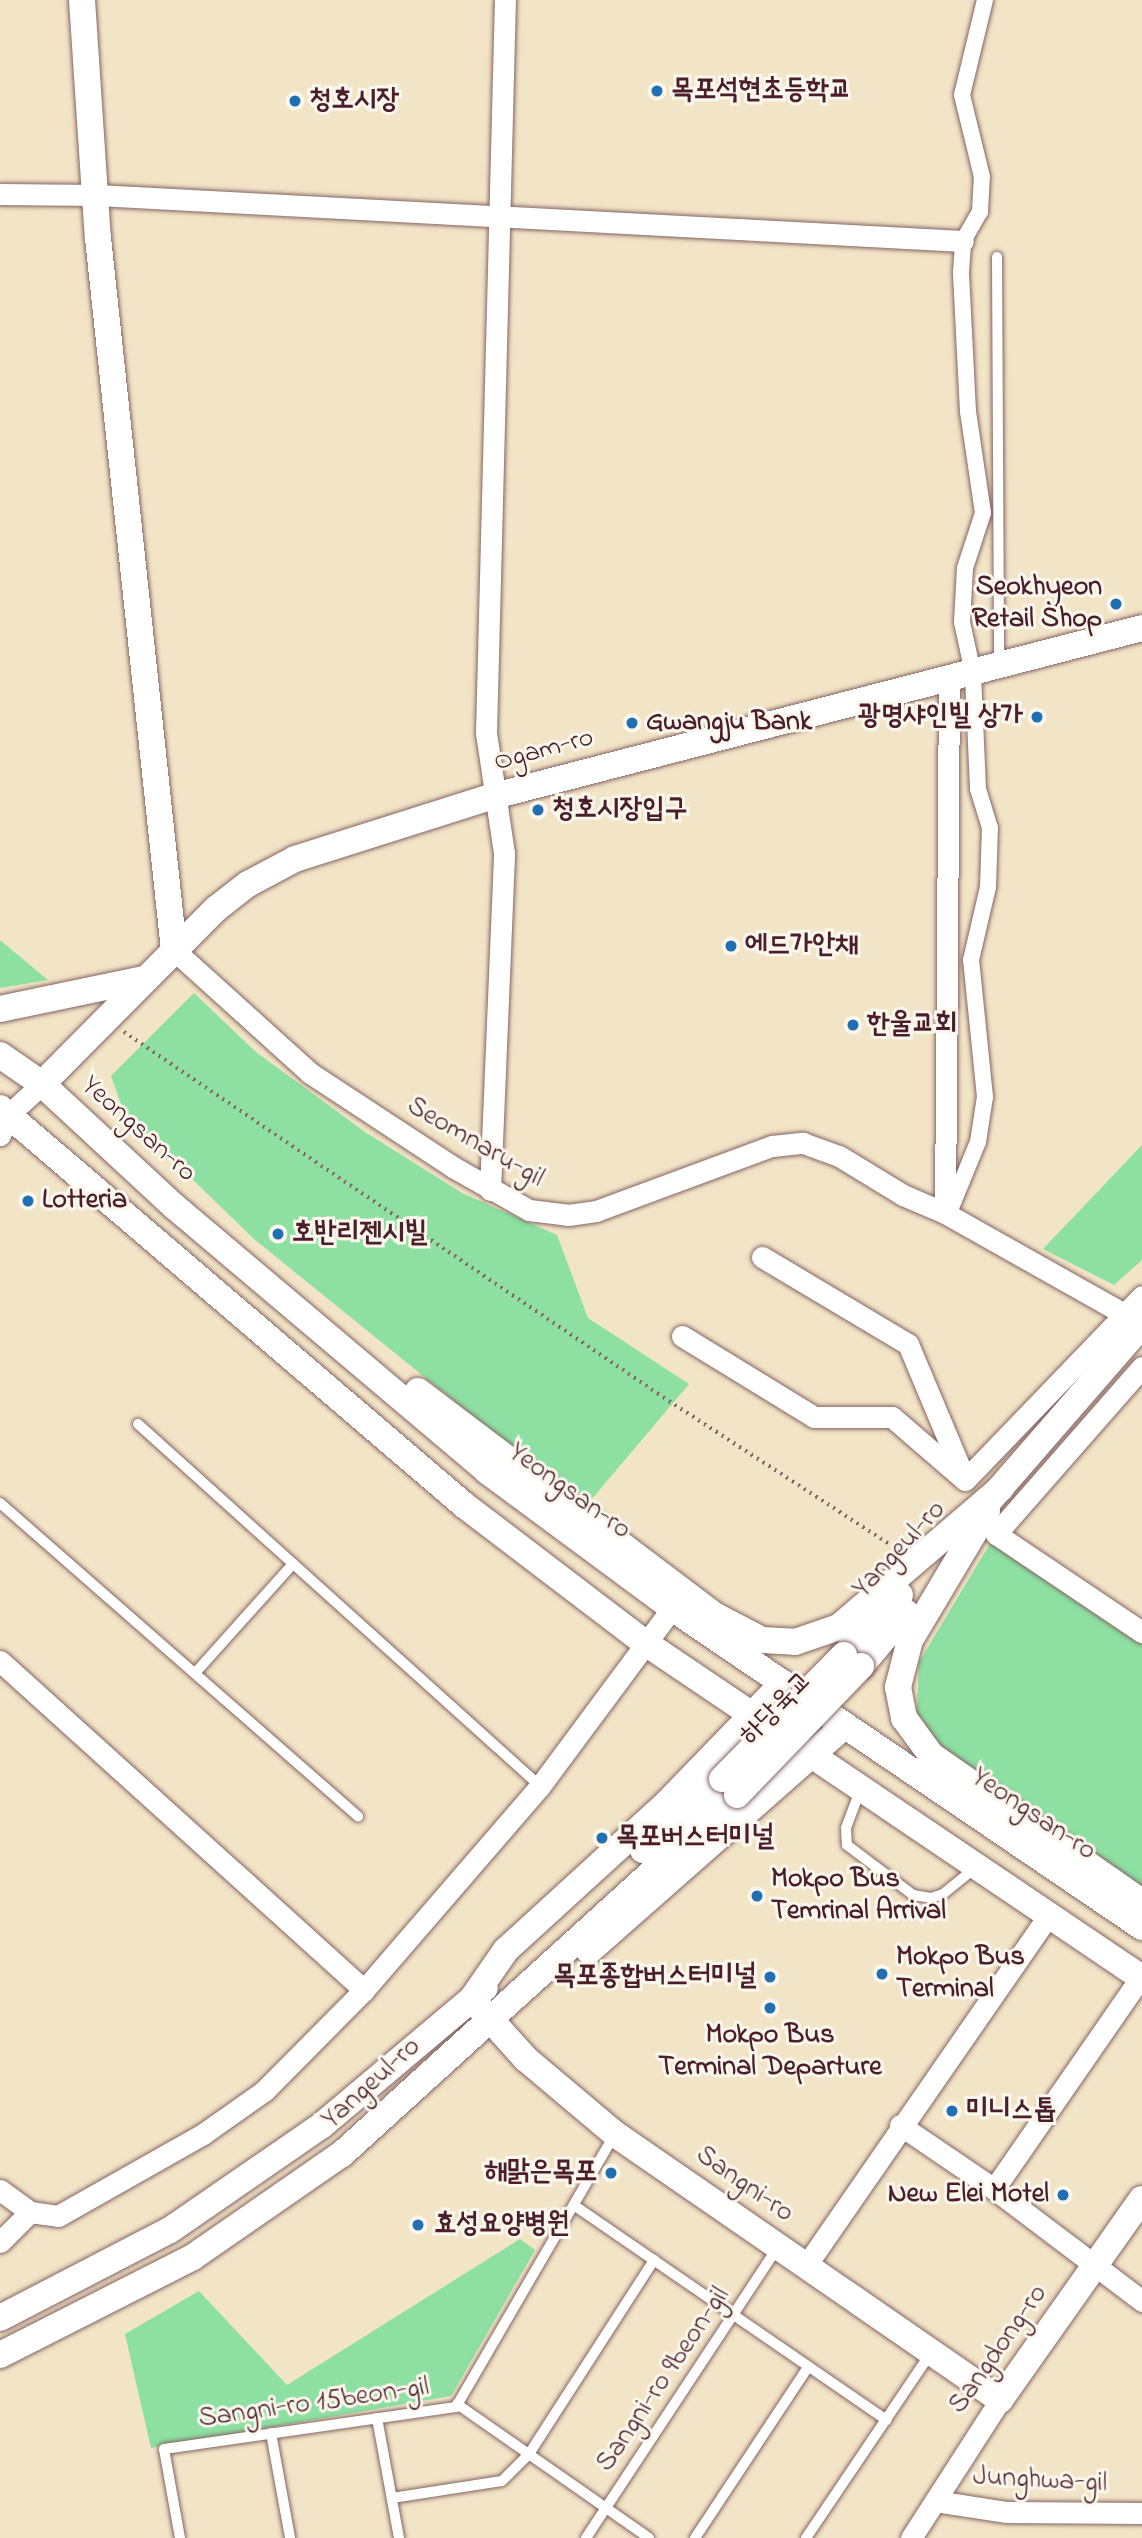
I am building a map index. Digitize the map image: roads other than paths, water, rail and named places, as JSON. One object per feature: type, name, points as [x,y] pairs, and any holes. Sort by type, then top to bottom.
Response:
[{"type":"street","points":[[82,0],[98,239],[174,950]]},
{"type":"street","points":[[490,1190],[504,853],[486,733],[502,216],[505,0]]},
{"type":"street","points":[[946,1214],[962,583],[983,513],[968,412],[962,241],[981,212],[982,177],[962,95],[985,0]]},
{"type":"street","points":[[0,194],[97,195],[962,241]]},
{"type":"street","name":"Ogam-ro","points":[[42,1084],[144,979],[218,908],[278,866],[334,844],[494,796],[1142,628]]},
{"type":"street","points":[[946,1214],[978,1142],[985,1097],[971,960],[988,887],[990,828],[974,757],[961,675]]},
{"type":"street","name":"Seomnaru-gil","points":[[174,950],[310,1073],[490,1190],[529,1210],[568,1215],[596,1211],[772,1146],[803,1143],[839,1156],[902,1195],[946,1214],[1136,1321]]},
{"type":"street","points":[[0,1009],[144,979]]},
{"type":"street","name":"Yeongsan-ro","points":[[0,1055],[42,1084],[175,1207],[487,1471],[672,1608],[1142,1927]]},
{"type":"street","points":[[42,1084],[3,1119],[464,1505],[644,1642],[1141,1978],[994,2189]]},
{"type":"street","points":[[175,1207],[745,1634],[795,1642],[824,1635],[854,1616],[1001,1488]]},
{"type":"street","points":[[762,1257],[908,1344],[965,1480]]},
{"type":"street","points":[[965,1480],[1136,1321],[1142,1296]]},
{"type":"street","name":"Yangeul-ro","points":[[853,1661],[1001,1488],[1136,1321]]},
{"type":"street","points":[[682,1336],[814,1417],[892,1417],[965,1480]]},
{"type":"street","points":[[1142,1367],[996,1534],[1142,1632]]},
{"type":"street","points":[[1001,1488],[910,1640],[898,1687],[904,1718],[931,1755],[1142,1902]]},
{"type":"street","points":[[0,2190],[30,2212],[58,2216],[203,2134],[264,2091],[364,1990],[540,1786],[644,1642],[672,1608]]},
{"type":"street","points":[[0,1661],[364,1990]]},
{"type":"street","name":"하당육교","points":[[730,1787],[853,1661]]},
{"type":"street","points":[[472,1999],[506,1950],[667,1803],[783,1683]]},
{"type":"street","points":[[490,2021],[559,1977],[813,1756],[845,1725]]},
{"type":"street","name":"Yangeul-ro","points":[[0,2318],[170,2230],[321,2126],[730,1787]]},
{"type":"street","name":"Yangeul-ro","points":[[0,2355],[193,2258],[342,2154],[490,2021],[730,1787]]},
{"type":"street","points":[[805,2267],[900,2125],[1049,1915]]},
{"type":"street","name":"Sangni-ro","points":[[472,1999],[539,2071],[615,2134],[1000,2400]]},
{"type":"street","points":[[900,2125],[994,2189],[1142,2301]]},
{"type":"street","name":"Sangdong-ro","points":[[911,2538],[1000,2400],[1142,2199]]},
{"type":"street","points":[[0,2242],[30,2212]]},
{"type":"street","name":"Junghwa-gil","points":[[935,2501],[1007,2512],[1142,2513]]},
{"type":"lane","points":[[997,257],[999,666]]},
{"type":"lane","points":[[138,1424],[540,1786]]},
{"type":"lane","points":[[0,1503],[358,1816]]},
{"type":"lane","points":[[196,1672],[293,1564]]},
{"type":"lane","points":[[861,1788],[846,1828],[847,1845],[913,1895],[931,1898],[943,1894],[977,1866]]},
{"type":"lane","name":"Sangni-ro 15beon-gil","points":[[180,2538],[164,2449],[457,2404],[615,2134]]},
{"type":"lane","points":[[575,2206],[886,2420]]},
{"type":"lane","name":"Sangni-ro 9beon-gil","points":[[586,2538],[778,2247]]},
{"type":"lane","points":[[392,2498],[502,2481],[529,2454],[654,2260]]},
{"type":"lane","points":[[806,2538],[931,2353]]},
{"type":"lane","points":[[695,2538],[808,2367]]},
{"type":"lane","points":[[457,2404],[649,2538]]},
{"type":"lane","points":[[377,2418],[399,2538]]},
{"type":"lane","points":[[271,2433],[290,2538]]},
{"type":"place","name":"목포석현초등학교","points":[[657,91]]},
{"type":"place","name":"청호시장","points":[[295,101]]},
{"type":"place","name":"Seokhyeon Retail Shop","points":[[1116,604]]},
{"type":"place","name":"광명샤인빌 상가","points":[[1037,717]]},
{"type":"place","name":"Gwangju Bank","points":[[632,723]]},
{"type":"place","name":"청호시장입구","points":[[538,810]]},
{"type":"place","name":"에드가안채","points":[[731,946]]},
{"type":"place","name":"한울교회","points":[[853,1025]]},
{"type":"place","name":"Lotteria","points":[[28,1201]]},
{"type":"place","name":"호반리젠시빌","points":[[278,1234]]},
{"type":"place","name":"목포버스터미널","points":[[602,1838]]},
{"type":"place","name":"Mokpo Bus Temrinal Arrival","points":[[757,1896]]},
{"type":"place","name":"Mokpo Bus Terminal","points":[[882,1974]]},
{"type":"place","name":"목포종합버스터미널","points":[[770,1977]]},
{"type":"place","name":"Mokpo Bus Terminal Departure","points":[[770,2008]]},
{"type":"place","name":"미니스톱","points":[[952,2111]]},
{"type":"place","name":"해맑은목포","points":[[611,2173]]},
{"type":"place","name":"New Elei Motel","points":[[1063,2195]]},
{"type":"place","name":"효성요양병원","points":[[418,2225]]}]
